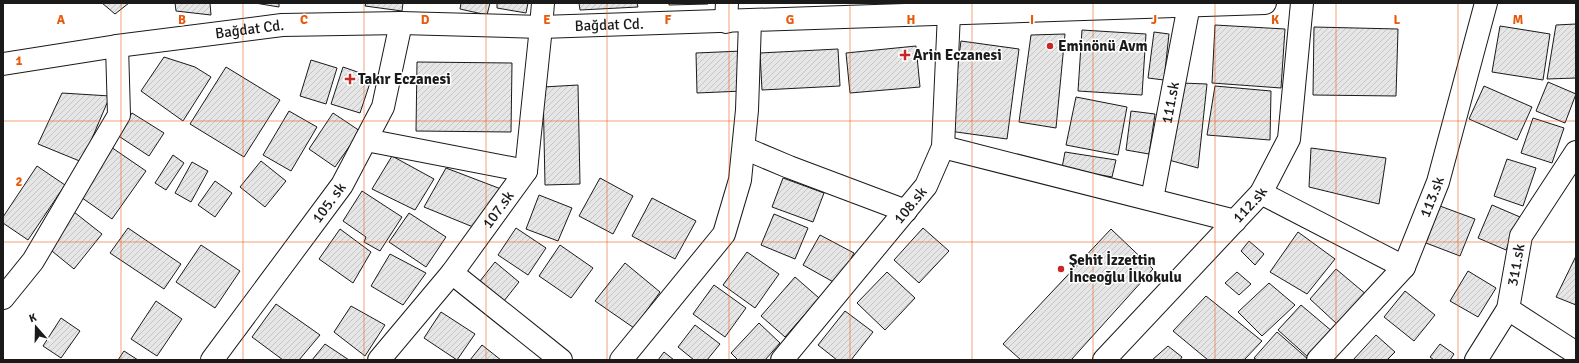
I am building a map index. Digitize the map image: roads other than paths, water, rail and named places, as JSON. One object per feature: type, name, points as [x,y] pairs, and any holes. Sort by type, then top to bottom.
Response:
[{"type":"street","points":[[366,140],[526,171],[543,3]]},
{"type":"street","name":"Bağdat Cd.","points":[[3,64],[117,46],[282,25],[401,23],[541,27],[727,12],[750,21],[949,13],[1007,7],[1265,3]]},
{"type":"street","name":"112.sk","points":[[1104,360],[1261,193],[1288,139],[1302,3]]},
{"type":"street","name":"113.sk","points":[[1318,360],[1404,267],[1438,182],[1486,3]]},
{"type":"street","name":"111.sk","points":[[1152,199],[1189,5]]},
{"type":"street","name":"108.sk","points":[[782,360],[926,186],[944,147],[949,13]]},
{"type":"street","points":[[622,360],[724,234],[740,180],[744,148],[748,110],[750,21]]},
{"type":"street","name":"105. sk","points":[[212,360],[342,185],[383,107],[401,23]]},
{"type":"street","points":[[3,298],[33,261],[119,115],[117,46]]},
{"type":"street","points":[[944,147],[1235,221]]},
{"type":"street","points":[[744,148],[789,167],[906,210]]},
{"type":"street","name":"311.sk","points":[[1476,360],[1508,309],[1521,236],[1576,152]]},
{"type":"street","name":"107.sk","points":[[379,360],[452,273],[526,171]]},
{"type":"street","points":[[1261,193],[1404,267]]},
{"type":"street","points":[[452,273],[561,360]]},
{"type":"street","points":[[1508,309],[1576,353]]},
{"type":"place","name":"Eminönü Avm","points":[[1050,46]]},
{"type":"place","name":"Arin Eczanesi","points":[[905,55]]},
{"type":"place","name":"Takır Eczanesi","points":[[350,79]]},
{"type":"place","name":"Şehit İzzettin İnceoğlu İlkokulu","points":[[1061,269]]}]
